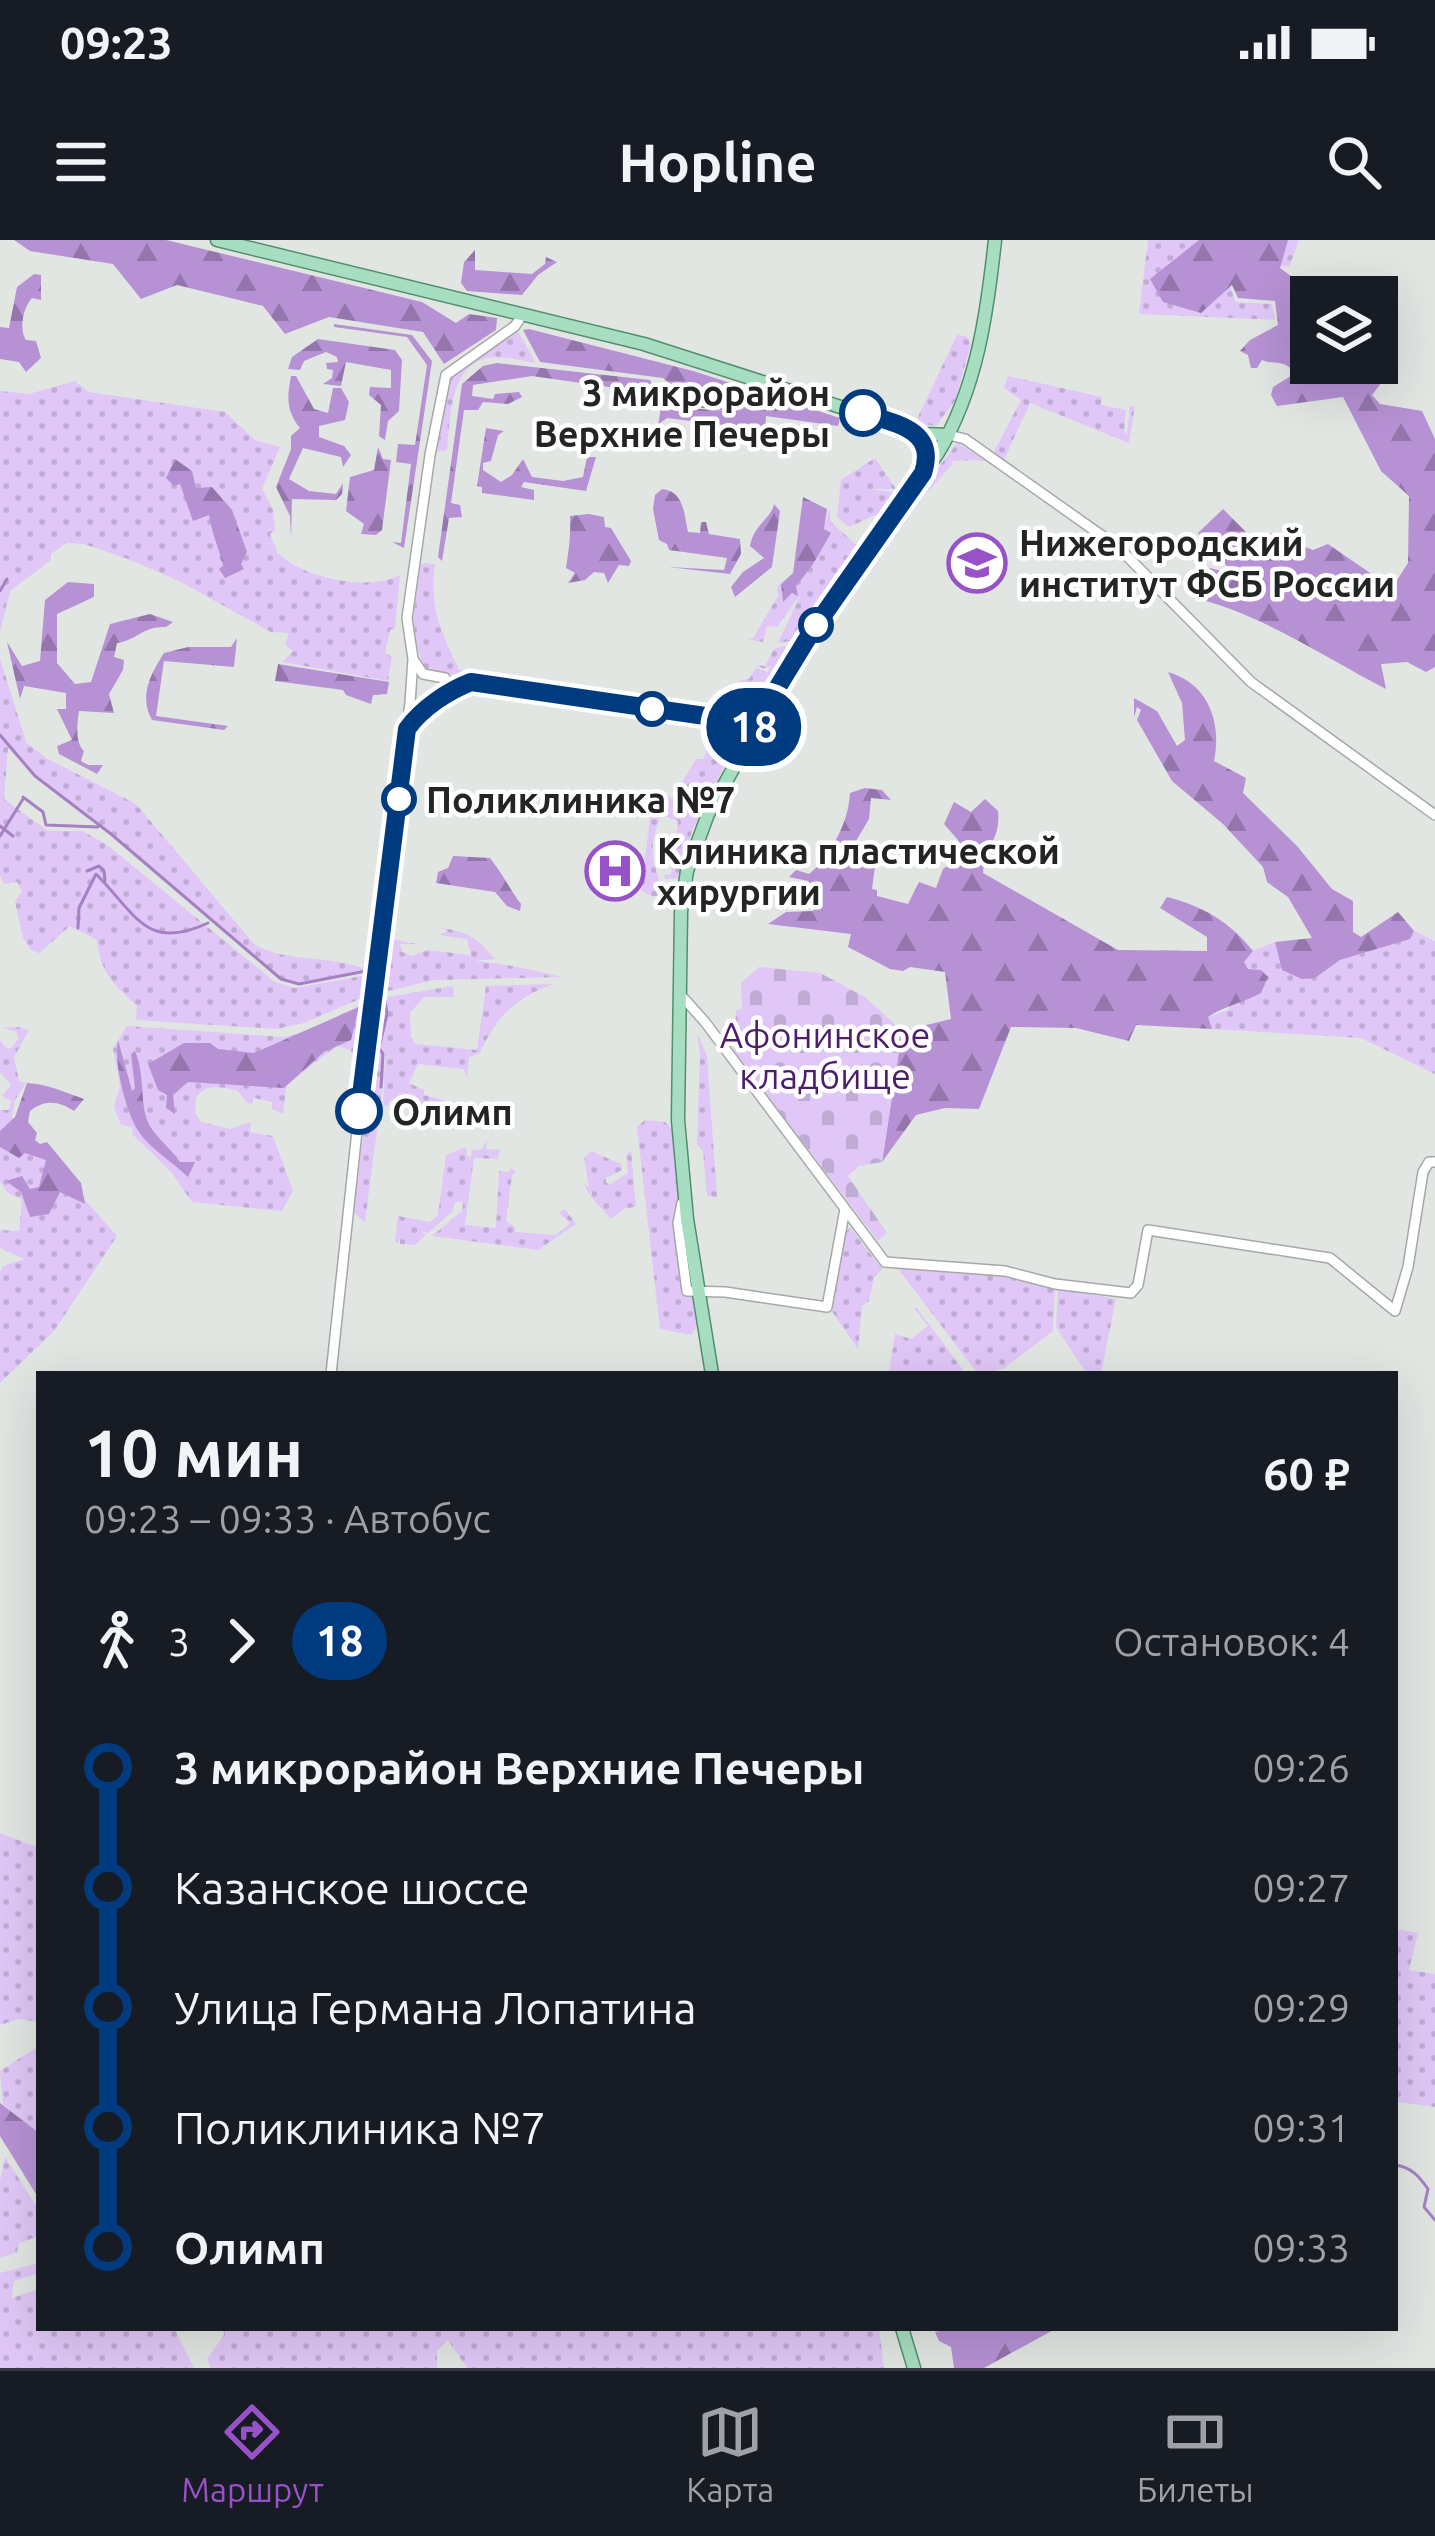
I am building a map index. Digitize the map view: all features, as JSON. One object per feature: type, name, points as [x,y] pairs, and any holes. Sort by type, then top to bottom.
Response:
[{"type":"main road","points":[[217,240],[717,364],[906,428],[949,435]]},
{"type":"main road","points":[[711,1371],[678,1120],[683,892],[692,852],[708,814],[795,657],[949,435],[980,345],[995,240]]},
{"type":"main road","points":[[906,428],[941,431],[959,413]]},
{"type":"main road","points":[[906,428],[928,450],[923,473]]},
{"type":"main road","points":[[903,2331],[914,2368]]},
{"type":"street","points":[[501,309],[503,333]]},
{"type":"street","points":[[331,1371],[412,688],[407,618],[443,381],[449,370],[515,326],[523,314]]},
{"type":"street","points":[[949,435],[965,440],[1103,535],[1251,682],[1435,814]]},
{"type":"street","points":[[407,729],[450,686],[445,678],[423,674],[413,659]]},
{"type":"street","points":[[412,688],[423,674]]},
{"type":"street","points":[[412,688],[417,704],[431,706]]},
{"type":"street","points":[[680,993],[885,1262],[1005,1271],[1131,1293],[1138,1285],[1148,1230],[1304,1252],[1339,1263],[1395,1312],[1408,1268],[1419,1190],[1432,1162]]},
{"type":"street","points":[[698,1293],[827,1306],[845,1209]]},
{"type":"street","points":[[842,1228],[856,1223]]},
{"type":"green space","points":[[14,240],[166,240],[422,302],[456,323],[469,314],[497,318],[496,330],[444,364],[423,332],[329,317],[285,334],[263,306],[177,285],[141,299],[113,264],[30,251]]},
{"type":"green space","points":[[1148,240],[1299,240],[1289,267],[1272,265],[1228,282],[1236,302],[1272,304],[1275,320],[1139,314]]},
{"type":"green space","points":[[1199,240],[1288,240],[1280,268],[1291,276],[1290,368],[1262,360],[1251,368],[1248,355],[1240,351],[1278,325],[1275,301],[1238,298],[1232,285],[1201,313],[1163,302],[1150,279]]},
{"type":"green space","points":[[475,250],[475,270],[532,274],[545,264],[546,257],[557,262],[522,295],[467,291],[461,283],[464,262]]},
{"type":"green space","points":[[34,274],[41,275],[41,300],[29,302],[23,330],[26,340],[36,341],[41,358],[26,372],[19,362],[0,359],[0,327],[9,328],[17,287]]},
{"type":"green space","points":[[334,324],[412,335],[432,361],[404,548],[392,542],[401,543],[411,464],[396,462],[398,444],[415,445],[427,365],[407,337]]},
{"type":"green space","points":[[516,328],[536,363],[494,357],[475,363],[465,372],[454,396],[447,450],[437,452],[449,377]]},
{"type":"green space","points":[[523,330],[693,371],[840,418],[838,426],[766,416],[765,430],[667,418],[659,424],[656,439],[661,407],[685,413],[689,408],[727,411],[696,407],[663,378],[540,362]]},
{"type":"green space","points":[[957,335],[966,336],[971,344],[955,401],[936,426],[915,423]]},
{"type":"green space","points":[[318,339],[395,350],[402,360],[399,411],[388,421],[385,440],[379,436],[381,405],[369,395],[370,387],[391,388],[391,370],[346,362],[341,386],[323,384],[332,378],[333,370],[326,363],[338,362],[326,352],[304,361],[300,370],[288,369],[292,357]]},
{"type":"green space","points":[[497,363],[650,380],[658,394],[532,376],[473,385],[472,396],[493,399],[495,394],[519,392],[522,397],[508,404],[483,402],[478,410],[464,410],[451,503],[460,505],[462,517],[449,518],[442,561],[438,557],[462,384],[483,366]]},
{"type":"green space","points":[[291,376],[296,376],[314,409],[328,413],[333,388],[341,388],[349,402],[345,420],[319,426],[319,437],[344,446],[351,455],[343,467],[341,457],[303,448],[289,479],[309,491],[336,494],[343,483],[342,494],[336,500],[292,499],[291,539],[290,516],[276,487],[291,449],[291,436],[300,428],[289,403]]},
{"type":"green space","points":[[1008,376],[1102,397],[1101,405],[1126,410],[1127,435],[1130,406],[1135,406],[1129,443],[1030,403],[1004,460],[994,452],[1021,400],[1004,388]]},
{"type":"green space","points":[[1290,376],[1290,384],[1380,384],[1372,395],[1380,404],[1422,411],[1435,439],[1435,667],[1426,672],[1407,662],[1381,664],[1386,689],[1275,629],[1206,601],[1210,568],[1234,574],[1198,533],[1223,509],[1251,537],[1270,533],[1313,550],[1328,544],[1392,588],[1408,563],[1409,496],[1381,471],[1343,397],[1277,406],[1271,395],[1273,387]]},
{"type":"green space","points":[[75,381],[89,392],[225,412],[255,440],[280,447],[262,489],[273,510],[275,530],[270,534],[278,553],[303,569],[336,580],[371,582],[400,575],[395,628],[390,630],[385,653],[392,657],[388,681],[282,662],[293,651],[285,645],[289,633],[271,632],[179,581],[84,544],[66,543],[10,591],[0,632],[0,391],[29,394]]},
{"type":"green space","points":[[486,428],[504,431],[498,435],[491,461],[483,463],[483,470],[501,482],[523,459],[532,477],[563,481],[583,477],[587,457],[596,457],[586,491],[524,482],[521,487],[534,490],[534,500],[482,493],[477,486]]},
{"type":"green space","points":[[957,443],[987,461],[950,461],[953,463],[851,599],[847,589]]},
{"type":"green space","points":[[378,447],[383,459],[391,460],[382,530],[376,535],[361,534],[364,524],[346,511],[350,477],[374,470]]},
{"type":"green space","points":[[875,458],[896,489],[870,489],[898,493],[886,510],[849,527],[837,517],[841,480]]},
{"type":"green space","points":[[175,459],[192,471],[196,488],[212,487],[232,510],[247,552],[241,564],[244,569],[225,578],[219,569],[223,566],[209,515],[193,521],[180,484],[174,486],[166,478]]},
{"type":"green space","points":[[662,489],[679,499],[688,532],[700,533],[701,522],[706,522],[709,534],[740,539],[741,554],[730,574],[668,567],[724,570],[727,558],[669,550],[659,540],[653,509],[655,495]]},
{"type":"green space","points":[[803,497],[827,509],[824,529],[831,533],[796,586],[798,596],[792,593],[783,602],[781,584],[793,573]]},
{"type":"green space","points":[[774,504],[780,511],[772,567],[735,597],[731,587],[764,558],[750,546]]},
{"type":"green space","points":[[829,508],[831,522],[861,549],[797,640],[778,643],[801,594],[777,627],[767,626],[763,642],[747,639],[753,638],[778,596],[777,586],[781,583],[783,600],[797,595],[795,586],[830,533],[824,529]]},
{"type":"green space","points":[[570,516],[604,517],[605,527],[611,528],[631,561],[629,566],[619,565],[608,583],[604,573],[594,572],[585,580],[568,583],[575,573],[566,568]]},
{"type":"green space","points":[[424,563],[435,564],[435,607],[459,670],[559,687],[424,671],[412,628]]},
{"type":"green space","points":[[68,582],[94,584],[94,597],[57,614],[57,663],[75,684],[91,682],[110,624],[150,614],[173,622],[117,643],[114,657],[124,660],[109,694],[114,713],[79,711],[81,761],[103,765],[97,774],[59,754],[57,746],[72,740],[57,709],[66,709],[66,693],[24,686],[20,699],[7,642],[22,666],[40,661],[45,600]]},
{"type":"green space","points":[[237,638],[234,667],[164,661],[156,716],[228,726],[224,730],[152,720],[146,702],[148,686],[164,653],[188,647],[231,647]]},
{"type":"green space","points":[[784,646],[771,686],[752,712],[735,717],[703,711],[704,706],[730,707],[739,681],[749,679],[756,668],[768,672],[770,666],[764,669],[757,665],[765,666],[774,649]]},
{"type":"green space","points":[[0,658],[26,742],[46,758],[136,804],[254,944],[279,954],[362,968],[366,963],[359,962],[373,959],[369,971],[299,984],[281,979],[111,834],[35,776],[8,748],[4,799],[48,831],[82,831],[106,844],[275,982],[295,988],[389,971],[385,970],[391,921],[392,939],[417,944],[400,944],[402,952],[413,956],[427,950],[471,955],[467,939],[439,935],[448,931],[440,928],[471,937],[495,959],[474,961],[561,977],[434,980],[367,996],[367,984],[364,997],[304,1023],[276,1029],[136,1020],[137,1006],[109,977],[97,940],[70,926],[39,953],[23,938],[15,902],[22,891],[17,882],[4,884],[0,875]]},
{"type":"green space","points":[[278,664],[389,682],[387,694],[373,695],[371,704],[343,690],[275,681]]},
{"type":"green space","points":[[1168,672],[1203,695],[1214,719],[1214,761],[1246,778],[1243,793],[1332,889],[1353,901],[1353,932],[1361,937],[1398,912],[1414,931],[1410,939],[1340,960],[1315,978],[1302,979],[1282,970],[1275,942],[1312,938],[1288,897],[1267,882],[1263,867],[1223,824],[1172,781],[1137,720],[1141,710],[1137,707],[1134,717],[1134,698],[1157,711],[1177,746],[1185,740],[1182,703]]},
{"type":"green space","points":[[708,723],[732,730],[738,739],[692,831],[679,878],[665,879],[664,875],[671,874],[678,821],[661,815],[653,842],[654,864],[660,882],[677,884],[673,896],[652,896],[641,891],[653,794],[659,788],[672,799],[696,759],[704,759],[713,728]]},
{"type":"green space","points":[[882,790],[891,800],[871,798],[869,819],[853,846],[877,851],[872,889],[877,896],[908,904],[919,882],[936,888],[943,869],[958,858],[958,840],[944,824],[954,802],[971,812],[985,799],[998,811],[998,821],[983,873],[1118,950],[1207,951],[1207,937],[1160,908],[1167,897],[1192,905],[1215,916],[1253,951],[1244,962],[1248,969],[1261,970],[1268,977],[1261,993],[1208,1017],[1212,1029],[1136,1025],[1129,1041],[1076,1028],[1011,1027],[979,1109],[945,1108],[916,1115],[882,1162],[902,1031],[951,1019],[945,972],[890,969],[848,947],[851,934],[768,924],[786,912],[813,911],[817,892],[808,881],[789,877],[796,870],[809,874],[824,859],[842,827],[850,793]]},
{"type":"green space","points":[[453,856],[490,858],[521,904],[520,911],[507,906],[495,892],[436,883],[438,872],[448,868]]},
{"type":"green space","points":[[1414,931],[1435,941],[1435,1074],[1361,1038],[1212,1029],[1208,1017],[1228,1010],[1248,969],[1244,962],[1253,951],[1275,942],[1282,958],[1315,978],[1340,960],[1410,939]]},
{"type":"green space","name":"Афонинское кладбище","points":[[759,967],[820,973],[865,997],[902,1031],[882,1162],[859,1166],[848,1176],[887,1233],[878,1241],[734,1052],[736,1010],[742,1009],[741,983]]},
{"type":"green space","points":[[553,984],[517,1002],[500,1019],[480,1053],[469,1057],[467,1079],[464,1069],[418,1064],[409,1083],[424,1090],[424,1095],[443,1100],[441,1110],[402,1107],[400,1101],[390,1100],[388,1106],[383,1105],[385,1053],[375,1048],[381,998],[453,986],[454,997],[424,997],[410,1013],[411,1038],[416,1044],[477,1050],[486,986]]},
{"type":"green space","points":[[362,1004],[353,1056],[338,1046],[287,1083],[283,1114],[272,1109],[272,1102],[254,1098],[252,1104],[246,1102],[238,1091],[210,1088],[196,1098],[195,1113],[201,1122],[230,1129],[251,1122],[250,1132],[273,1136],[293,1191],[282,1211],[192,1202],[171,1172],[132,1134],[133,1127],[121,1125],[114,1107],[120,1086],[113,1049],[127,1026],[284,1037],[310,1030]]},
{"type":"green space","points":[[359,1007],[351,1040],[324,1052],[284,1088],[188,1082],[173,1095],[175,1114],[166,1108],[167,1095],[158,1090],[148,1064],[184,1043],[210,1043],[218,1049],[254,1053]]},
{"type":"green space","points":[[2,1028],[29,1030],[14,1057],[19,1081],[26,1083],[15,1100],[12,1117],[117,1236],[54,1331],[0,1383],[0,1272],[3,1266],[24,1259],[0,1248],[0,1230],[19,1231],[22,1199],[8,1193],[0,1182],[0,1110],[9,1110],[11,1101],[2,1096],[11,1085],[0,1072],[0,1040],[7,1049],[13,1047],[16,1031]]},
{"type":"green space","points":[[697,1033],[707,1056],[717,1197],[707,1196],[703,1151],[697,1144]]},
{"type":"green space","points":[[118,1040],[132,1091],[131,1054],[135,1051],[150,1126],[180,1162],[195,1162],[188,1177],[149,1144],[134,1123],[119,1073]]},
{"type":"green space","points":[[373,1050],[383,1054],[384,1076],[365,1222],[354,1213]]},
{"type":"green space","points":[[27,1083],[84,1099],[74,1111],[57,1103],[41,1105],[30,1111],[28,1122],[37,1133],[35,1140],[47,1142],[81,1183],[85,1204],[60,1192],[49,1214],[30,1217],[21,1192],[6,1181],[22,1176],[30,1189],[39,1187],[46,1160],[25,1153],[19,1158],[0,1147],[0,1131],[15,1117]]},
{"type":"green space","points":[[645,1120],[665,1122],[672,1129],[686,1294],[692,1297],[697,1327],[691,1335],[660,1329],[637,1127]]},
{"type":"green space","points":[[487,1141],[486,1149],[500,1150],[497,1159],[474,1158],[465,1225],[496,1228],[499,1171],[511,1168],[516,1172],[506,1221],[515,1232],[556,1235],[570,1223],[559,1213],[565,1209],[576,1224],[538,1250],[432,1236],[462,1211],[463,1202],[455,1202],[452,1212],[428,1233],[421,1231],[426,1235],[415,1245],[400,1244],[400,1238],[395,1241],[398,1216],[430,1222],[438,1215],[446,1155],[466,1147],[471,1157],[472,1150],[481,1150]]},
{"type":"green space","points":[[591,1151],[621,1164],[622,1170],[606,1178],[611,1184],[628,1173],[626,1155],[631,1151],[636,1207],[611,1219],[591,1197],[592,1192],[588,1194],[584,1158]]},
{"type":"green space","points":[[850,1227],[882,1269],[874,1278],[869,1301],[862,1306],[858,1349],[831,1310],[842,1237]]},
{"type":"green space","points":[[896,1266],[998,1271],[1055,1287],[1053,1331],[1003,1369],[976,1371]]},
{"type":"green space","points":[[1058,1288],[1116,1299],[1102,1371],[1085,1371],[1056,1327]]},
{"type":"green space","points":[[914,1308],[964,1371],[889,1371],[895,1334],[911,1339],[928,1326]]},
{"type":"green space","points":[[0,1833],[36,1847],[36,2022],[19,2019],[0,2025]]},
{"type":"green space","points":[[1398,1930],[1418,1933],[1409,1970],[1435,1974],[1435,2107],[1398,2102]]},
{"type":"green space","points":[[36,2048],[36,2133],[3,2104],[0,2071]]},
{"type":"green space","points":[[0,2103],[36,2131],[36,2194],[0,2136]]},
{"type":"green space","points":[[5,2157],[36,2205],[36,2237],[0,2258],[0,2180]]},
{"type":"green space","points":[[36,2264],[36,2274],[14,2281],[12,2298],[36,2290],[36,2331],[176,2331],[194,2368],[0,2368],[0,2273]]},
{"type":"green space","points":[[223,2331],[879,2331],[884,2368],[467,2368],[448,2340],[437,2351],[437,2368],[211,2368],[207,2359]]},
{"type":"green space","points":[[1052,2331],[984,2368],[954,2368],[951,2347],[939,2341],[935,2332]]},
{"type":"waterway","points":[[0,591],[7,579]]},
{"type":"waterway","points":[[0,735],[35,776],[111,834],[281,979],[299,984],[366,971]]},
{"type":"waterway","points":[[23,797],[43,812],[46,825],[98,827]]},
{"type":"waterway","points":[[0,836],[23,799]]},
{"type":"waterway","points":[[0,826],[13,836]]},
{"type":"waterway","points":[[87,871],[99,866],[105,881]]},
{"type":"waterway","points":[[78,928],[79,908],[96,874],[133,915],[156,931],[187,931],[208,923]]},
{"type":"waterway","points":[[381,1087],[383,1054],[379,1048],[387,1014],[385,1001]]},
{"type":"waterway","points":[[1398,2166],[1425,2184],[1424,2207],[1435,2220]]},
{"type":"bus line","name":"18","points":[[359,1111],[407,729],[455,688],[471,682],[705,716],[751,731],[812,631],[923,473],[928,458],[925,443],[906,428],[863,413]]},
{"type":"place","name":"3 микрорайон Верхние Печеры","points":[[863,413]]},
{"type":"place","name":"Нижегородский институт ФСБ России","points":[[977,563]]},
{"type":"place","name":"Поликлиника №7","points":[[399,799]]},
{"type":"place","name":"Клиника пластической хирургии","points":[[615,871]]},
{"type":"place","name":"Олимп","points":[[359,1111]]}]
